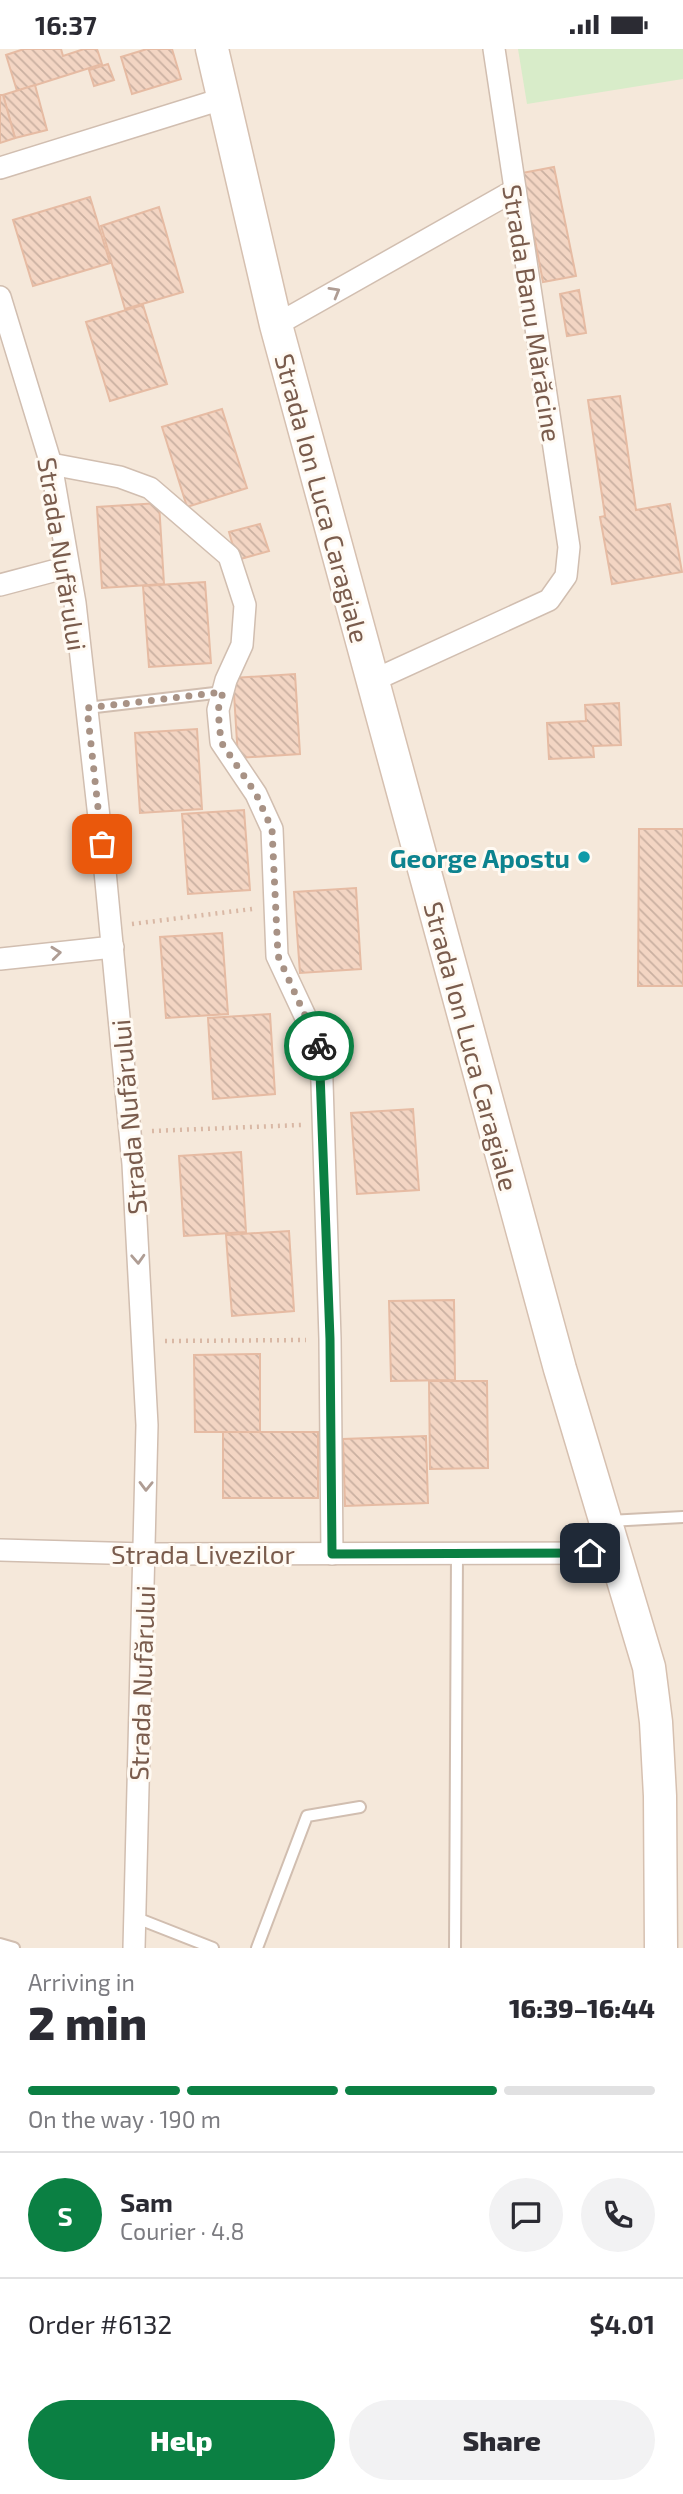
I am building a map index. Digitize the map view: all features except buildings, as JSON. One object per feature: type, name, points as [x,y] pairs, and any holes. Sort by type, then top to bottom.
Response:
[{"type":"main road","name":"Strada Ion Luca Caragiale","points":[[212,49],[276,325],[372,681],[560,1369],[649,1667],[656,1722],[660,1940]]},
{"type":"street","name":"Strada Banu Mărăcine","points":[[372,681],[549,600],[566,576],[569,547],[494,49]]},
{"type":"street","points":[[0,168],[225,98]]},
{"type":"street","points":[[276,325],[515,190]]},
{"type":"street","name":"Strada Nufărului","points":[[0,297],[51,464],[68,566],[87,708],[130,1132],[147,1425],[134,1948]]},
{"type":"street","points":[[51,464],[120,477],[150,488],[229,556],[245,605],[242,645],[218,710],[221,742],[256,794],[272,829],[278,956],[321,1050],[330,1339],[332,1554]]},
{"type":"street","points":[[0,585],[68,566]]},
{"type":"street","points":[[0,959],[112,937]]},
{"type":"street","name":"Strada Livezilor","points":[[0,1549],[144,1554],[616,1553]]},
{"type":"lane","points":[[87,708],[223,692]]},
{"type":"lane","points":[[607,1522],[683,1517]]},
{"type":"lane","points":[[455,1948],[457,1553]]},
{"type":"lane","points":[[257,1948],[307,1815],[360,1807]]},
{"type":"lane","points":[[134,1917],[213,1948]]},
{"type":"lane","points":[[0,1944],[14,1948]]},
{"type":"path","points":[[112,937],[274,906]]},
{"type":"path","points":[[130,1132],[322,1124]]},
{"type":"path","points":[[143,1341],[330,1339]]},
{"type":"shaded area","points":[[0,49],[683,49],[683,1948],[0,1948]]},
{"type":"green space","points":[[518,49],[683,49],[683,79],[527,104]]},
{"type":"way so far","points":[[102,844],[87,708],[223,692],[218,710],[221,742],[256,794],[272,829],[278,956],[319,1046]]},
{"type":"place","name":"George Apostu","points":[[584,857]]},
{"type":"route","points":[[319,1046],[330,1339],[332,1554],[590,1553]]}]
